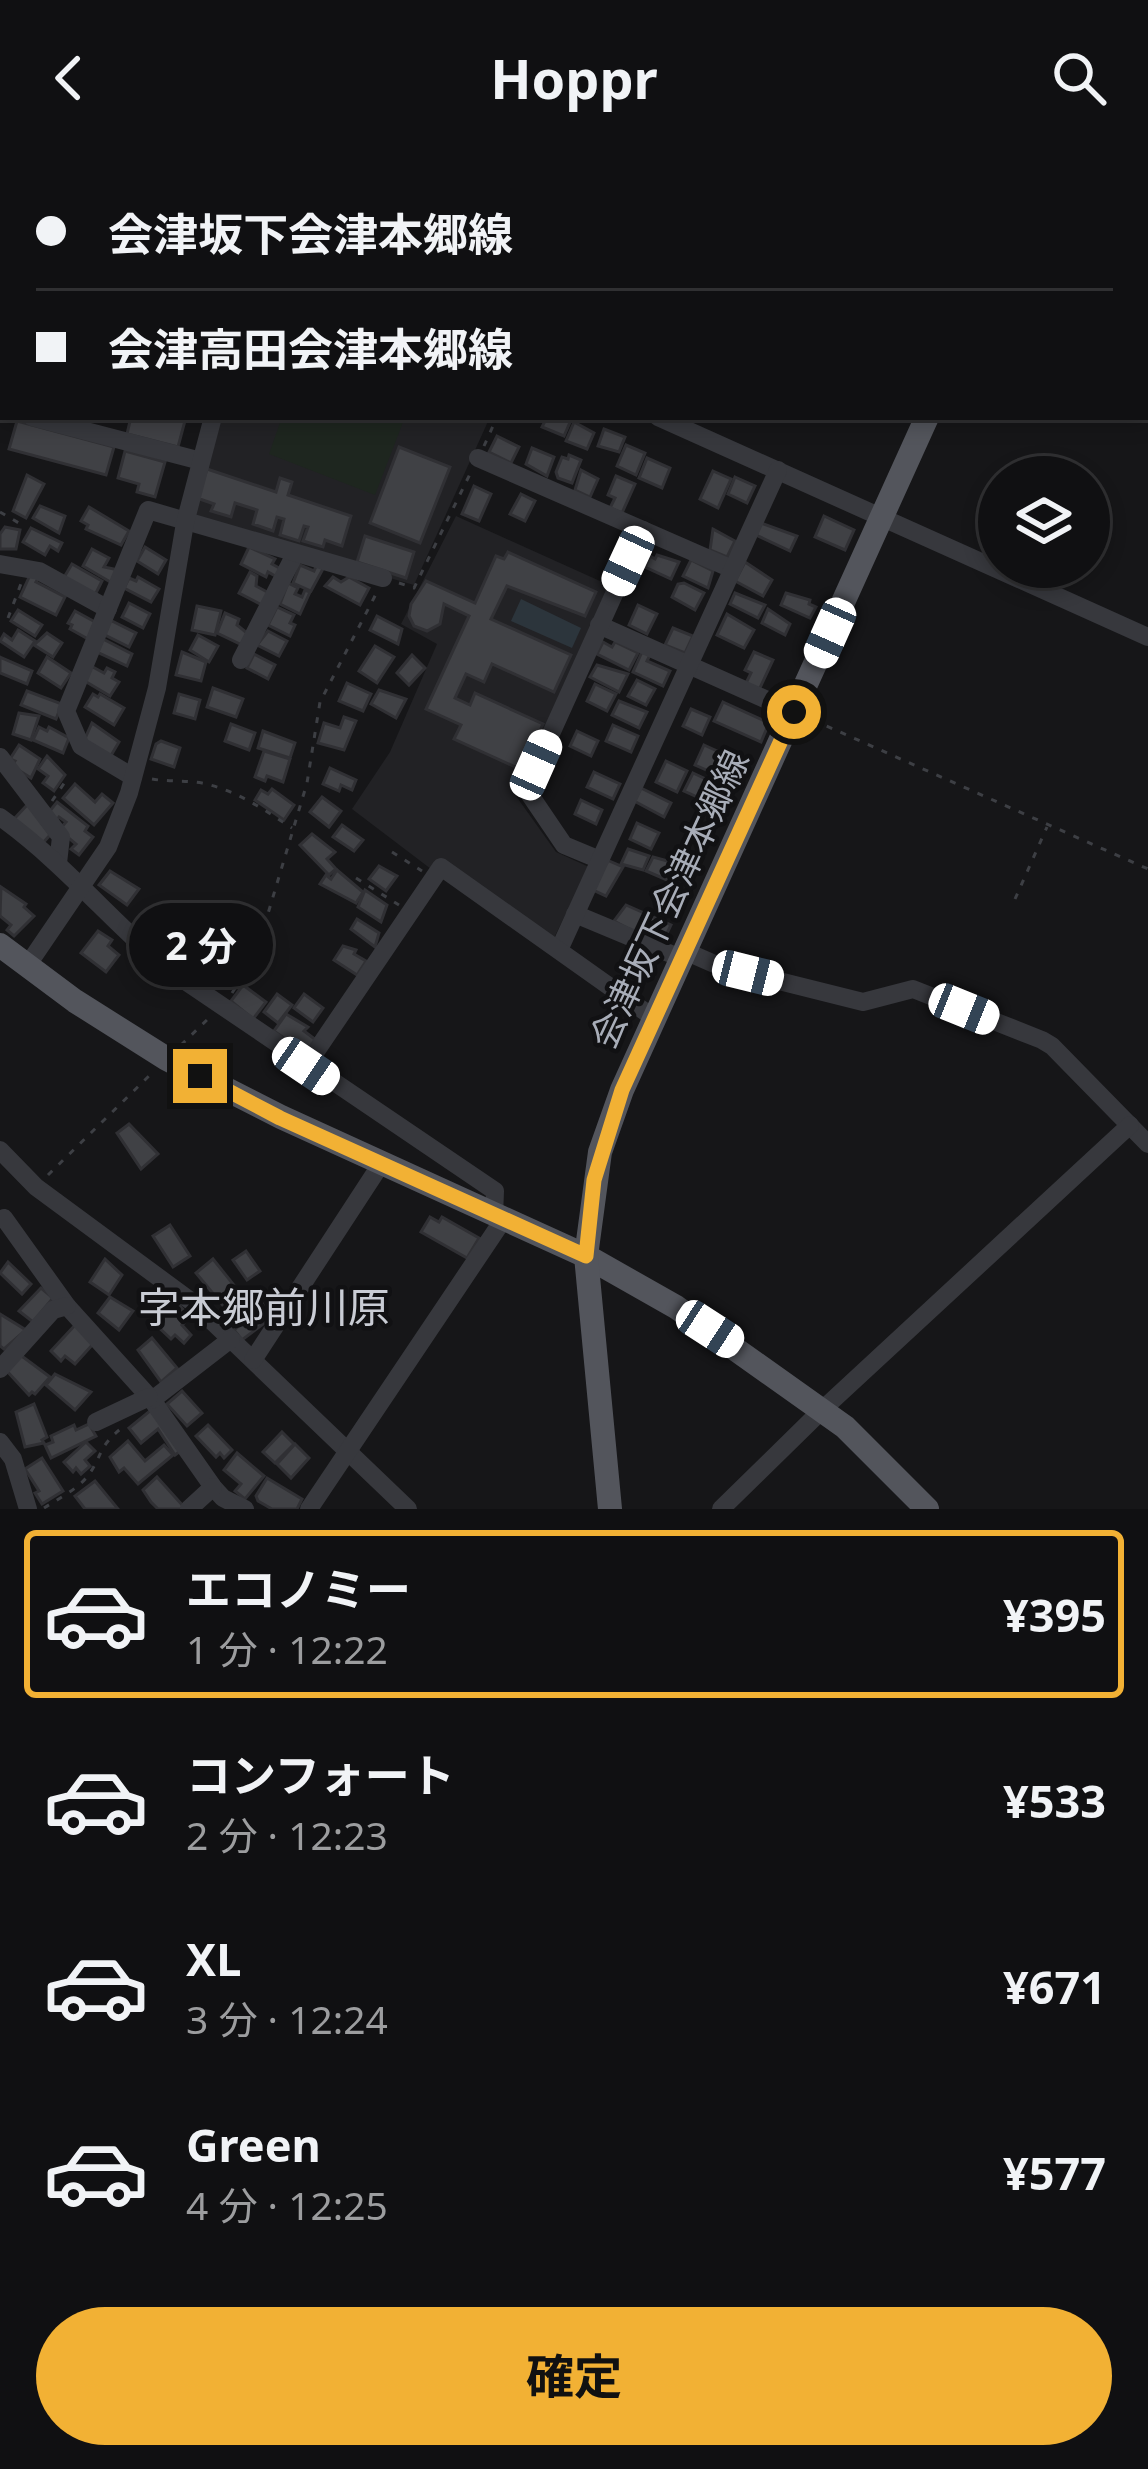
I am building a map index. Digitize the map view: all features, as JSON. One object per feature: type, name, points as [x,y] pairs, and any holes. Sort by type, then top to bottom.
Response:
[{"type":"main road","name":"会津坂下会津本郷線","points":[[610,1509],[586,1256],[600,1153],[622,1090],[800,714],[926,420]]},
{"type":"main road","points":[[0,945],[166,1059],[381,1164],[586,1256],[676,1307],[868,1447],[927,1509]]},
{"type":"street","points":[[44,420],[201,461]]},
{"type":"street","points":[[27,966],[108,847],[134,776],[158,688],[185,523],[211,420]]},
{"type":"street","points":[[665,420],[1148,637]]},
{"type":"street","points":[[478,458],[733,569]]},
{"type":"street","points":[[559,950],[778,470]]},
{"type":"street","points":[[134,776],[81,746],[67,711],[148,510],[383,578]]},
{"type":"street","points":[[600,860],[564,844],[526,789],[643,530]]},
{"type":"street","points":[[241,660],[295,554]]},
{"type":"street","points":[[0,564],[58,580],[108,609]]},
{"type":"street","points":[[599,625],[800,714]]},
{"type":"street","points":[[0,757],[61,837],[58,863]]},
{"type":"street","points":[[0,817],[58,863],[123,931],[220,1007],[495,1191],[498,1218],[309,1509]]},
{"type":"street","points":[[306,1066],[441,868],[654,1018]]},
{"type":"street","points":[[575,914],[685,956],[863,1002],[903,989],[925,993],[1052,1046],[1148,1144]]},
{"type":"street","points":[[721,1509],[1130,1125]]},
{"type":"street","points":[[0,1150],[36,1187],[140,1260],[231,1339],[408,1509]]},
{"type":"street","points":[[254,1360],[381,1164]]},
{"type":"street","points":[[4,1218],[67,1306],[152,1400],[213,1487],[244,1509]]},
{"type":"street","points":[[0,1370],[53,1310],[67,1306]]},
{"type":"street","points":[[96,1422],[152,1400],[231,1339]]},
{"type":"street","points":[[0,1442],[13,1459],[28,1509]]},
{"type":"street","points":[[189,1509],[213,1487]]},
{"type":"path","points":[[36,1187],[239,985],[255,957],[307,783],[320,702],[383,578],[414,587],[496,420]]},
{"type":"path","points":[[0,512],[24,526]]},
{"type":"path","points":[[8,618],[27,568]]},
{"type":"path","points":[[800,714],[1148,869]]},
{"type":"path","points":[[134,776],[176,784],[196,782],[240,795],[293,829]]},
{"type":"path","points":[[44,812],[67,779]]},
{"type":"path","points":[[1015,899],[1048,825]]},
{"type":"path","points":[[392,852],[434,878]]},
{"type":"path","points":[[356,878],[411,912]]},
{"type":"path","points":[[43,1509],[80,1484],[92,1471],[103,1443],[152,1400]]},
{"type":"shaded area","points":[[217,420],[489,420],[414,585],[189,520]]},
{"type":"shaded area","points":[[281,420],[404,420],[375,495],[269,454]]},
{"type":"shaded area","points":[[456,516],[611,586],[516,796],[556,852],[589,867],[553,940],[431,869],[352,809],[390,752],[437,644],[401,624]]},
{"type":"shaded area","points":[[521,599],[581,628],[572,648],[511,621]]},
{"type":"building","points":[[130,420],[185,420],[178,447],[127,434]]},
{"type":"building","points":[[546,420],[571,420],[564,436],[542,427]]},
{"type":"building","points":[[17,421],[114,447],[106,475],[9,449]]},
{"type":"building","points":[[574,422],[594,433],[587,449],[566,441]]},
{"type":"building","points":[[604,429],[625,437],[619,452],[598,446]]},
{"type":"building","points":[[497,436],[519,447],[511,463],[489,452]]},
{"type":"building","points":[[626,445],[645,453],[636,475],[617,466]]},
{"type":"building","points":[[399,447],[450,467],[420,543],[370,523]]},
{"type":"building","points":[[532,448],[554,457],[547,476],[526,464]]},
{"type":"building","points":[[125,451],[165,462],[155,497],[137,492],[139,484],[118,478]]},
{"type":"building","points":[[562,457],[581,460],[572,483],[558,478],[556,472]]},
{"type":"building","points":[[647,458],[670,468],[662,488],[639,478]]},
{"type":"building","points":[[207,469],[276,492],[280,478],[292,482],[288,495],[351,516],[342,546],[325,540],[323,547],[303,541],[308,527],[304,526],[299,541],[280,535],[284,519],[277,517],[273,531],[253,524],[257,510],[235,503],[231,517],[211,511],[214,504],[197,498]]},
{"type":"building","points":[[581,470],[598,479],[590,497],[575,490]]},
{"type":"building","points":[[713,471],[731,479],[718,508],[700,499]]},
{"type":"building","points":[[27,475],[44,484],[26,518],[13,511]]},
{"type":"building","points":[[616,476],[635,484],[622,513],[610,508],[615,498],[608,495]]},
{"type":"building","points":[[735,477],[755,486],[747,503],[728,494]]},
{"type":"building","points":[[474,486],[491,494],[479,521],[462,514]]},
{"type":"building","points":[[521,494],[535,501],[525,521],[510,514]]},
{"type":"building","points":[[40,506],[65,516],[59,533],[33,518]]},
{"type":"building","points":[[89,507],[129,531],[121,545],[86,529],[88,525],[81,521]]},
{"type":"building","points":[[824,516],[854,530],[845,550],[815,537]]},
{"type":"building","points":[[761,523],[797,536],[790,551],[756,535]]},
{"type":"building","points":[[5,527],[20,530],[16,549],[0,549]]},
{"type":"building","points":[[31,528],[62,543],[58,551],[50,546],[45,555],[23,542]]},
{"type":"building","points":[[713,529],[735,541],[727,557],[710,550]]},
{"type":"building","points":[[365,536],[414,552],[406,578],[357,562]]},
{"type":"building","points":[[145,547],[166,560],[158,574],[137,561]]},
{"type":"building","points":[[249,547],[275,559],[272,564],[281,569],[277,577],[268,572],[266,577],[241,564]]},
{"type":"building","points":[[92,549],[109,558],[104,567],[119,570],[112,583],[83,566]]},
{"type":"building","points":[[508,552],[596,592],[585,616],[507,586],[491,619],[571,655],[554,692],[492,664],[484,682],[466,674],[455,698],[470,705],[475,693],[543,724],[522,770],[454,739],[461,725],[426,709],[469,616],[444,604],[440,624],[427,631],[414,626],[409,616],[426,581],[475,603],[496,556],[504,559]]},
{"type":"building","points":[[657,555],[679,562],[671,579],[645,567],[650,556],[655,559]]},
{"type":"building","points":[[691,560],[713,571],[708,588],[683,576]]},
{"type":"building","points":[[745,562],[772,580],[763,596],[735,581]]},
{"type":"building","points":[[72,564],[102,581],[94,597],[63,579]]},
{"type":"building","points":[[317,564],[324,567],[311,591],[293,583],[300,565],[314,571]]},
{"type":"building","points":[[250,572],[257,576],[256,586],[269,593],[262,605],[239,593]]},
{"type":"building","points":[[31,573],[39,577],[36,582],[65,597],[56,615],[20,597]]},
{"type":"building","points":[[138,577],[159,589],[151,602],[124,588],[129,578],[136,581]]},
{"type":"building","points":[[333,577],[341,582],[349,577],[369,588],[360,605],[325,586]]},
{"type":"building","points":[[288,583],[302,597],[305,590],[310,592],[300,614],[280,604]]},
{"type":"building","points":[[678,584],[704,593],[695,610],[672,597]]},
{"type":"building","points":[[735,593],[765,605],[758,618],[730,604]]},
{"type":"building","points":[[786,593],[810,600],[816,607],[810,618],[781,605]]},
{"type":"building","points":[[129,603],[150,614],[143,628],[122,617]]},
{"type":"building","points":[[638,605],[657,614],[647,634],[629,625]]},
{"type":"building","points":[[197,606],[221,611],[215,635],[192,630]]},
{"type":"building","points":[[277,607],[294,615],[290,636],[268,625]]},
{"type":"building","points":[[768,609],[790,624],[785,635],[762,623]]},
{"type":"building","points":[[18,610],[42,625],[35,636],[11,621]]},
{"type":"building","points":[[75,611],[97,623],[88,639],[70,629]]},
{"type":"building","points":[[225,613],[239,619],[237,625],[247,633],[242,645],[217,633]]},
{"type":"building","points":[[727,614],[754,630],[744,648],[717,635]]},
{"type":"building","points":[[377,616],[402,629],[398,644],[370,630]]},
{"type":"building","points":[[110,620],[136,633],[129,647],[103,634]]},
{"type":"building","points":[[673,628],[693,636],[685,653],[665,645]]},
{"type":"building","points":[[18,630],[35,641],[24,657],[0,641],[4,634],[12,640]]},
{"type":"building","points":[[268,631],[287,641],[279,656],[257,645]]},
{"type":"building","points":[[47,633],[62,643],[53,657],[34,645]]},
{"type":"building","points":[[198,635],[218,646],[209,662],[190,650]]},
{"type":"building","points":[[103,639],[132,654],[127,666],[97,652]]},
{"type":"building","points":[[603,642],[638,653],[629,670],[597,654]]},
{"type":"building","points":[[375,646],[394,657],[377,683],[359,671]]},
{"type":"building","points":[[182,652],[206,662],[201,681],[176,675]]},
{"type":"building","points":[[642,652],[650,655],[647,661],[670,671],[663,686],[633,672]]},
{"type":"building","points":[[754,652],[773,660],[759,690],[746,683],[751,673],[745,670]]},
{"type":"building","points":[[254,654],[275,665],[268,679],[247,668]]},
{"type":"building","points":[[412,655],[425,668],[409,685],[397,673]]},
{"type":"building","points":[[0,657],[32,671],[27,684],[0,673]]},
{"type":"building","points":[[47,657],[71,673],[61,688],[38,673]]},
{"type":"building","points":[[597,665],[628,674],[619,692],[590,677]]},
{"type":"building","points":[[91,666],[104,673],[107,668],[115,672],[112,678],[119,682],[110,696],[83,680]]},
{"type":"building","points":[[637,680],[655,689],[646,705],[628,696]]},
{"type":"building","points":[[347,683],[371,694],[363,711],[339,701]]},
{"type":"building","points":[[595,684],[616,694],[607,711],[587,701]]},
{"type":"building","points":[[213,688],[243,699],[236,717],[207,707]]},
{"type":"building","points":[[379,690],[406,699],[396,718],[371,704]]},
{"type":"building","points":[[27,691],[62,704],[56,719],[21,705]]},
{"type":"building","points":[[93,694],[124,708],[114,725],[85,707]]},
{"type":"building","points":[[179,694],[200,700],[195,719],[174,713]]},
{"type":"building","points":[[619,701],[647,712],[639,728],[612,715]]},
{"type":"building","points":[[723,702],[769,723],[761,742],[714,721]]},
{"type":"building","points":[[691,709],[710,717],[702,735],[683,726]]},
{"type":"building","points":[[19,713],[39,716],[31,740],[13,734]]},
{"type":"building","points":[[344,717],[356,721],[344,750],[318,743],[324,723],[340,728]]},
{"type":"building","points":[[92,723],[119,742],[109,759],[83,743]]},
{"type":"building","points":[[231,724],[255,733],[249,750],[225,741]]},
{"type":"building","points":[[613,725],[638,736],[631,752],[606,741]]},
{"type":"building","points":[[39,727],[69,738],[63,753],[33,740]]},
{"type":"building","points":[[263,731],[295,743],[290,758],[258,748]]},
{"type":"building","points":[[577,731],[598,741],[591,756],[570,746]]},
{"type":"building","points":[[161,741],[180,748],[174,767],[151,759]]},
{"type":"building","points":[[19,745],[40,759],[31,778],[12,766],[15,761],[10,759]]},
{"type":"building","points":[[704,745],[739,761],[733,775],[727,779],[695,765]]},
{"type":"building","points":[[264,751],[290,759],[283,782],[255,777]]},
{"type":"building","points":[[47,756],[65,775],[54,791],[43,783],[48,776],[38,769]]},
{"type":"building","points":[[666,761],[687,771],[677,792],[656,782]]},
{"type":"building","points":[[330,768],[356,780],[352,790],[341,785],[339,791],[323,784]]},
{"type":"building","points":[[594,772],[620,784],[613,799],[587,787]]},
{"type":"building","points":[[693,773],[723,787],[715,805],[684,791]]},
{"type":"building","points":[[75,784],[95,802],[102,794],[113,803],[94,825],[63,798]]},
{"type":"building","points":[[641,788],[671,803],[664,817],[634,801]]},
{"type":"building","points":[[272,789],[294,805],[284,820],[255,800],[261,790],[268,794]]},
{"type":"building","points":[[322,797],[341,811],[329,827],[310,812]]},
{"type":"building","points":[[581,800],[602,810],[596,824],[575,814]]},
{"type":"building","points":[[57,802],[88,826],[85,831],[93,837],[79,855],[71,849],[76,844],[59,830],[66,822],[59,817],[56,821],[49,812]]},
{"type":"building","points":[[29,803],[50,835],[41,845],[14,819]]},
{"type":"building","points":[[637,823],[659,833],[651,849],[630,839]]},
{"type":"building","points":[[342,825],[363,840],[354,851],[333,837]]},
{"type":"building","points":[[312,834],[335,852],[327,859],[336,869],[329,875],[300,845]]},
{"type":"building","points":[[628,849],[649,856],[643,870],[621,864]]},
{"type":"building","points":[[653,857],[675,863],[667,880],[646,871]]},
{"type":"building","points":[[607,860],[623,867],[606,896],[593,890]]},
{"type":"building","points":[[379,866],[397,876],[386,891],[369,879]]},
{"type":"building","points":[[337,870],[363,892],[356,903],[320,884]]},
{"type":"building","points":[[110,871],[139,889],[127,905],[99,885]]},
{"type":"building","points":[[1,887],[26,904],[34,916],[14,936],[7,930],[11,925],[0,916]]},
{"type":"building","points":[[365,890],[387,905],[381,922],[358,907]]},
{"type":"building","points":[[626,905],[671,925],[661,946],[614,921]]},
{"type":"building","points":[[357,919],[379,933],[375,947],[351,929]]},
{"type":"building","points":[[178,929],[199,946],[180,970],[159,953]]},
{"type":"building","points":[[98,931],[112,940],[108,946],[119,955],[106,972],[81,953]]},
{"type":"building","points":[[343,946],[356,950],[354,954],[366,961],[357,975],[334,960]]},
{"type":"building","points":[[203,949],[218,953],[215,957],[222,962],[205,987],[192,979],[196,973],[189,969]]},
{"type":"building","points":[[231,953],[246,963],[227,985],[214,976]]},
{"type":"building","points":[[243,985],[266,1002],[253,1019],[231,1001]]},
{"type":"building","points":[[277,994],[292,1005],[278,1023],[264,1012]]},
{"type":"building","points":[[304,994],[323,1008],[313,1022],[294,1008]]},
{"type":"building","points":[[286,1014],[308,1027],[304,1031],[316,1040],[306,1054],[274,1031]]},
{"type":"building","points":[[129,1124],[158,1154],[141,1169],[117,1133]]},
{"type":"building","points":[[430,1217],[439,1222],[442,1217],[479,1238],[467,1258],[421,1232]]},
{"type":"building","points":[[170,1225],[190,1256],[173,1267],[153,1236]]},
{"type":"building","points":[[246,1251],[260,1271],[247,1280],[233,1260]]},
{"type":"building","points":[[105,1259],[122,1275],[109,1295],[90,1282]]},
{"type":"building","points":[[213,1259],[241,1294],[225,1308],[196,1273]]},
{"type":"building","points":[[8,1262],[31,1284],[22,1294],[0,1273]]},
{"type":"building","points":[[41,1288],[53,1298],[33,1322],[19,1311]]},
{"type":"building","points":[[257,1296],[267,1310],[261,1314],[267,1321],[242,1340],[234,1330],[241,1324],[233,1314]]},
{"type":"building","points":[[110,1297],[133,1311],[119,1330],[98,1313]]},
{"type":"building","points":[[175,1301],[190,1317],[182,1325],[191,1335],[184,1343],[175,1335],[171,1339],[154,1323]]},
{"type":"building","points":[[0,1314],[26,1330],[4,1349],[0,1346]]},
{"type":"building","points":[[77,1323],[94,1343],[75,1364],[65,1356],[61,1361],[51,1351]]},
{"type":"building","points":[[152,1338],[177,1368],[161,1382],[138,1350]]},
{"type":"building","points":[[19,1354],[50,1377],[35,1394],[29,1395],[5,1369]]},
{"type":"building","points":[[55,1374],[91,1392],[75,1410],[46,1385]]},
{"type":"building","points":[[182,1391],[202,1413],[187,1426],[167,1404]]},
{"type":"building","points":[[34,1404],[47,1437],[44,1443],[25,1447],[16,1412]]},
{"type":"building","points":[[151,1410],[183,1449],[175,1455],[158,1429],[141,1443],[129,1428]]},
{"type":"building","points":[[89,1424],[96,1436],[51,1458],[45,1445],[53,1442],[51,1436]]},
{"type":"building","points":[[208,1425],[232,1450],[224,1458],[220,1453],[216,1457],[196,1436]]},
{"type":"building","points":[[282,1432],[294,1444],[275,1463],[263,1452]]},
{"type":"building","points":[[128,1441],[145,1461],[164,1445],[173,1455],[138,1484],[124,1468],[119,1472],[110,1457]]},
{"type":"building","points":[[86,1442],[95,1451],[85,1460],[90,1466],[81,1474],[76,1468],[73,1472],[64,1462]]},
{"type":"building","points":[[295,1444],[309,1458],[291,1478],[277,1464]]},
{"type":"building","points":[[237,1453],[264,1476],[245,1499],[235,1491],[241,1484],[224,1470]]},
{"type":"building","points":[[42,1458],[63,1491],[42,1504],[25,1469]]},
{"type":"building","points":[[157,1477],[182,1509],[158,1509],[151,1502],[143,1490]]},
{"type":"building","points":[[267,1478],[302,1499],[297,1509],[272,1509],[258,1501],[256,1496]]},
{"type":"building","points":[[95,1481],[118,1509],[85,1509],[75,1496]]},
{"type":"district","name":"字本郷前川原","points":[[264,1306]]},
{"type":"route","points":[[200,1076],[280,1118],[586,1256],[594,1180],[622,1090],[794,712]]}]
